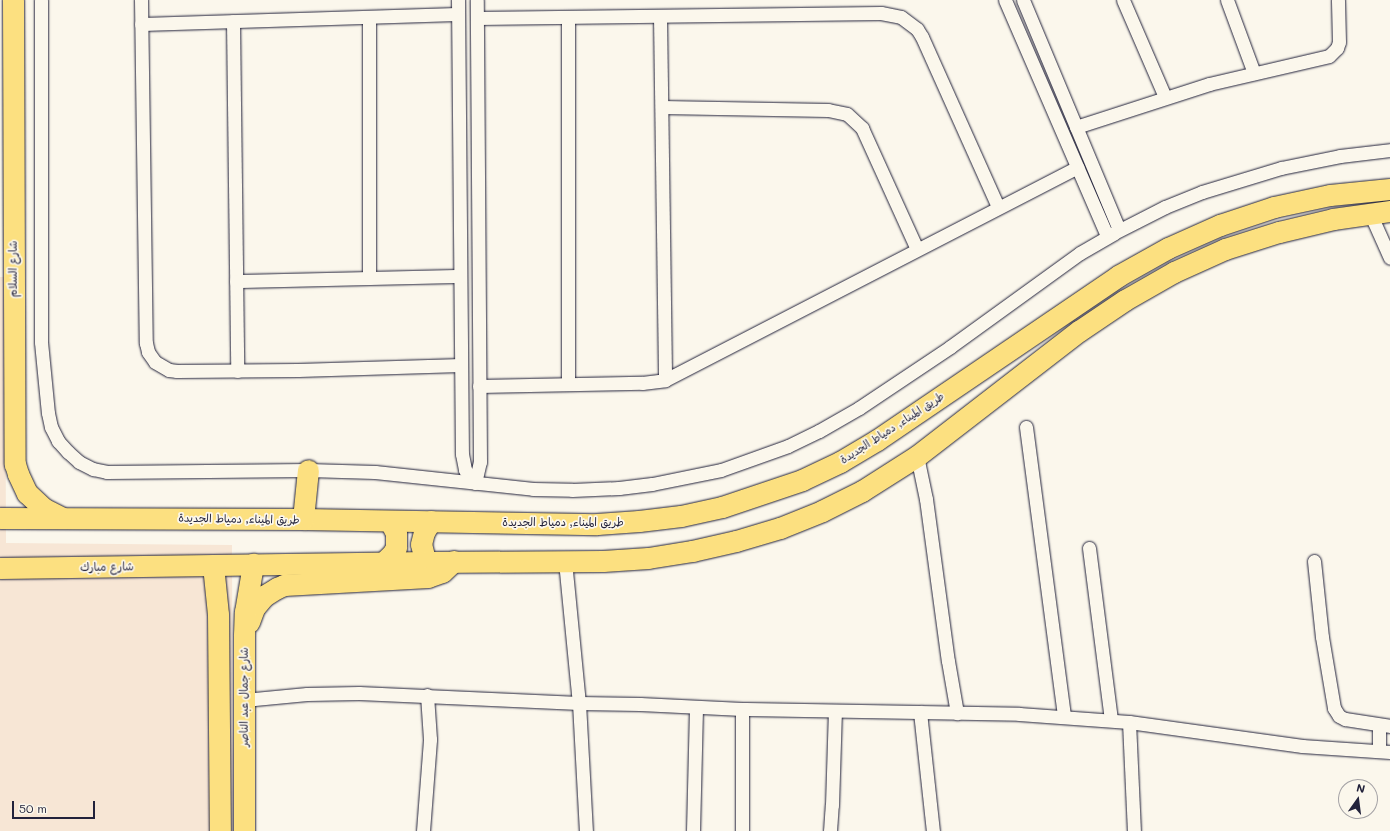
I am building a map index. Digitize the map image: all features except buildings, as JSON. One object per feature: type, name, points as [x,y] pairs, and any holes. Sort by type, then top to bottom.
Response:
[{"type":"main road","name":"شارع السلام","points":[[13,0],[6,121],[15,464],[27,493],[43,508],[62,517]]},
{"type":"main road","name":"طريق الميناء, دمياط الجديدة","points":[[62,517],[597,524],[681,516],[753,498],[840,462],[878,440],[1118,276],[1168,248],[1220,225],[1274,208],[1330,196],[1390,189]]},
{"type":"main road","points":[[220,831],[218,614],[213,565],[454,561],[603,561],[648,558],[692,551],[780,528],[822,511],[862,491],[917,456],[1079,331],[1125,300],[1174,272],[1225,249],[1279,232],[1333,218],[1380,212]]},
{"type":"main road","points":[[303,519],[308,470]]},
{"type":"main road","points":[[0,518],[62,517]]},
{"type":"main road","points":[[384,563],[393,553],[397,540],[394,527],[390,521]]},
{"type":"main road","points":[[428,562],[422,550],[421,544],[424,532],[431,521]]},
{"type":"main road","points":[[244,635],[258,602],[277,588],[292,584],[428,577],[442,572],[454,561]]},
{"type":"main road","name":"شارع جمال عبد الناصر","points":[[244,831],[244,635],[245,612],[253,564]]},
{"type":"main road","name":"شارع مبارك","points":[[0,568],[123,575],[213,565]]},
{"type":"main road","points":[[218,614],[222,606],[230,602],[240,604],[245,612]]},
{"type":"street","points":[[41,0],[41,342],[48,413],[51,427],[58,441],[68,452],[79,462],[93,469],[107,472],[308,470],[375,472],[533,489],[572,490],[619,488],[690,477],[755,459],[819,431],[859,408],[978,327],[1049,274],[1107,236],[1196,194],[1246,178],[1318,160],[1390,150]]},
{"type":"street","points":[[140,0],[147,348],[155,362],[169,370],[237,371],[461,365]]},
{"type":"street","points":[[458,0],[463,462],[470,477],[475,483]]},
{"type":"street","points":[[475,483],[480,462],[477,0]]},
{"type":"street","points":[[1005,0],[1107,236]]},
{"type":"street","points":[[1022,0],[1119,230]]},
{"type":"street","points":[[1124,0],[1164,97]]},
{"type":"street","points":[[1227,0],[1254,72]]},
{"type":"street","points":[[1076,127],[1164,97],[1254,72],[1322,58],[1333,53],[1339,42],[1338,0]]},
{"type":"street","points":[[477,18],[881,13],[901,17],[909,22],[922,37],[998,207]]},
{"type":"street","points":[[141,24],[458,14]]},
{"type":"street","points":[[660,16],[665,380]]},
{"type":"street","points":[[369,17],[370,278]]},
{"type":"street","points":[[568,17],[568,384]]},
{"type":"street","points":[[233,21],[237,371]]},
{"type":"street","points":[[662,107],[828,110],[847,114],[862,128],[917,249]]},
{"type":"street","points":[[479,386],[642,384],[665,380],[1077,167]]},
{"type":"street","points":[[1380,212],[1390,258]]},
{"type":"street","points":[[236,281],[460,276]]},
{"type":"street","points":[[1026,427],[1064,717]]},
{"type":"street","points":[[917,456],[926,498],[948,661],[957,713]]},
{"type":"street","points":[[1089,548],[1111,720]]},
{"type":"street","points":[[565,561],[579,704],[586,831]]},
{"type":"street","points":[[244,700],[315,694],[366,693],[579,704],[640,704],[742,709],[920,712],[1064,717],[1129,722],[1302,746],[1384,752],[1385,725],[1342,718],[1334,708],[1322,637],[1314,561]]},
{"type":"street","points":[[423,831],[429,761],[427,695]]},
{"type":"street","points":[[692,831],[696,707]]},
{"type":"street","points":[[742,709],[742,831]]},
{"type":"street","points":[[830,831],[835,711]]},
{"type":"street","points":[[920,712],[933,831]]},
{"type":"street","points":[[1129,722],[1134,831]]},
{"type":"shaded area","points":[[0,277],[5,277],[6,543],[232,545],[233,831],[0,831]]}]
